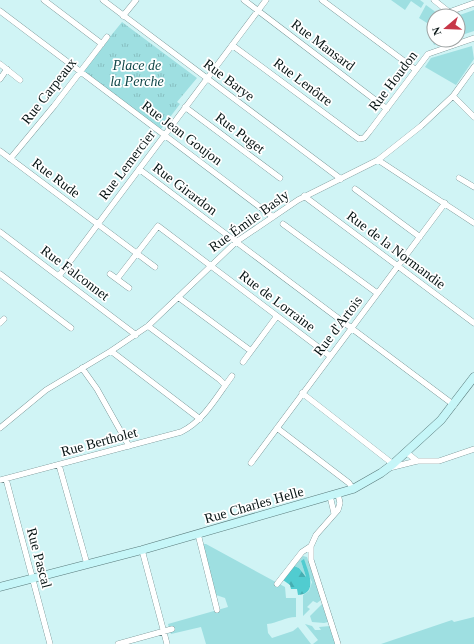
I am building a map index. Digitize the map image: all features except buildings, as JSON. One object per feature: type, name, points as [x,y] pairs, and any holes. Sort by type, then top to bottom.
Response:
[{"type":"street","points":[[44,0],[102,44]]},
{"type":"street","name":"Rue Barye","points":[[103,0],[341,179]]},
{"type":"street","points":[[123,16],[136,0]]},
{"type":"street","name":"Rue Mansard","points":[[244,0],[388,109]]},
{"type":"street","name":"Rue Lemercier","points":[[59,276],[266,0]]},
{"type":"street","points":[[322,0],[416,70]]},
{"type":"street","points":[[434,0],[443,8]]},
{"type":"street","points":[[463,8],[474,3]]},
{"type":"street","name":"Rue Jean Goujon","points":[[0,11],[273,217]]},
{"type":"street","name":"Rue Carpeaux","points":[[10,159],[54,106],[107,37]]},
{"type":"street","name":"Rue Lenôtre","points":[[232,45],[359,139]]},
{"type":"street","name":"Rue Houdon","points":[[359,139],[364,138],[388,109],[428,54],[442,48]]},
{"type":"street","points":[[0,64],[20,80]]},
{"type":"street","name":"Rue Émile Basly","points":[[0,428],[46,390],[111,352],[148,326],[236,242],[304,196],[378,160],[421,126],[453,96],[474,67]]},
{"type":"street","points":[[0,79],[7,69]]},
{"type":"street","points":[[453,96],[474,117]]},
{"type":"street","name":"Rue Puget","points":[[185,107],[280,178]]},
{"type":"street","name":"Rue Rude","points":[[0,151],[155,267]]},
{"type":"street","points":[[378,160],[474,223]]},
{"type":"street","name":"Rue Girardon","points":[[139,169],[352,327],[454,405]]},
{"type":"street","points":[[459,178],[474,187]]},
{"type":"street","points":[[355,189],[420,237]]},
{"type":"street","name":"Rue de la Normandie","points":[[304,196],[474,323]]},
{"type":"street","name":"Rue d'Artois","points":[[251,463],[397,265],[445,203]]},
{"type":"street","points":[[283,224],[377,293]]},
{"type":"street","name":"Rue de Lorraine","points":[[137,255],[158,226],[330,356]]},
{"type":"street","name":"Rue Falconnet","points":[[0,232],[136,335]]},
{"type":"street","points":[[117,279],[137,255]]},
{"type":"street","points":[[0,274],[70,328]]},
{"type":"street","points":[[110,274],[128,288]]},
{"type":"street","points":[[178,297],[251,351]]},
{"type":"street","points":[[243,362],[277,316]]},
{"type":"street","points":[[148,326],[225,385]]},
{"type":"street","points":[[111,352],[200,419]]},
{"type":"street","points":[[82,368],[97,389],[129,446]]},
{"type":"street","name":"Rue Bertholet","points":[[3,479],[181,432],[192,427],[200,419],[232,376]]},
{"type":"street","name":"Rue Charles Helle","points":[[0,587],[142,550],[353,489],[391,466],[448,414],[474,377]]},
{"type":"street","points":[[302,393],[391,466],[417,461],[439,461],[474,450]]},
{"type":"street","points":[[277,428],[349,483],[353,489]]},
{"type":"street","points":[[406,452],[417,461]]},
{"type":"street","points":[[59,465],[87,564]]},
{"type":"street","name":"Rue Pascal","points":[[3,479],[50,644]]},
{"type":"street","points":[[334,495],[334,513],[316,535],[311,546],[311,560],[338,644]]},
{"type":"street","points":[[198,534],[217,610]]},
{"type":"street","points":[[277,584],[302,552],[311,546]]},
{"type":"street","points":[[142,550],[167,644]]},
{"type":"street","points":[[118,644],[172,629]]},
{"type":"green space","points":[[391,0],[420,0],[424,3],[421,8],[411,1],[405,10]]},
{"type":"green space","points":[[426,5],[430,8],[426,8],[426,22],[419,18]]},
{"type":"green space","points":[[474,10],[474,31],[466,34],[466,13]]},
{"type":"green space","name":"Place de la Perche","points":[[122,22],[197,78],[177,102],[180,104],[161,129],[85,73],[84,69]]},
{"type":"green space","points":[[472,46],[474,59],[456,85],[425,67],[431,58]]},
{"type":"green space","points":[[203,544],[206,544],[285,587],[286,598],[296,598],[296,617],[267,624],[268,633],[272,638],[293,631],[298,627],[311,644],[206,644],[201,627],[171,634],[168,624],[228,607],[225,598],[216,595]]},
{"type":"green space","points":[[303,556],[307,557],[321,600],[317,603],[313,601],[307,607],[310,609],[303,616],[303,595],[309,591],[312,582],[301,561],[306,577],[299,568],[294,566]]},
{"type":"green space","points":[[304,559],[309,575],[310,586],[308,591],[304,594],[298,595],[297,589],[291,589],[290,585],[283,580],[294,566],[299,568],[306,577],[301,561]]},
{"type":"green space","points":[[322,604],[328,622],[312,622],[310,616]]},
{"type":"green space","points":[[474,617],[474,644],[381,644],[452,620],[454,622]]},
{"type":"green space","points":[[305,624],[312,626],[315,630],[321,630],[319,627],[330,626],[335,644],[313,644],[318,640]]}]
